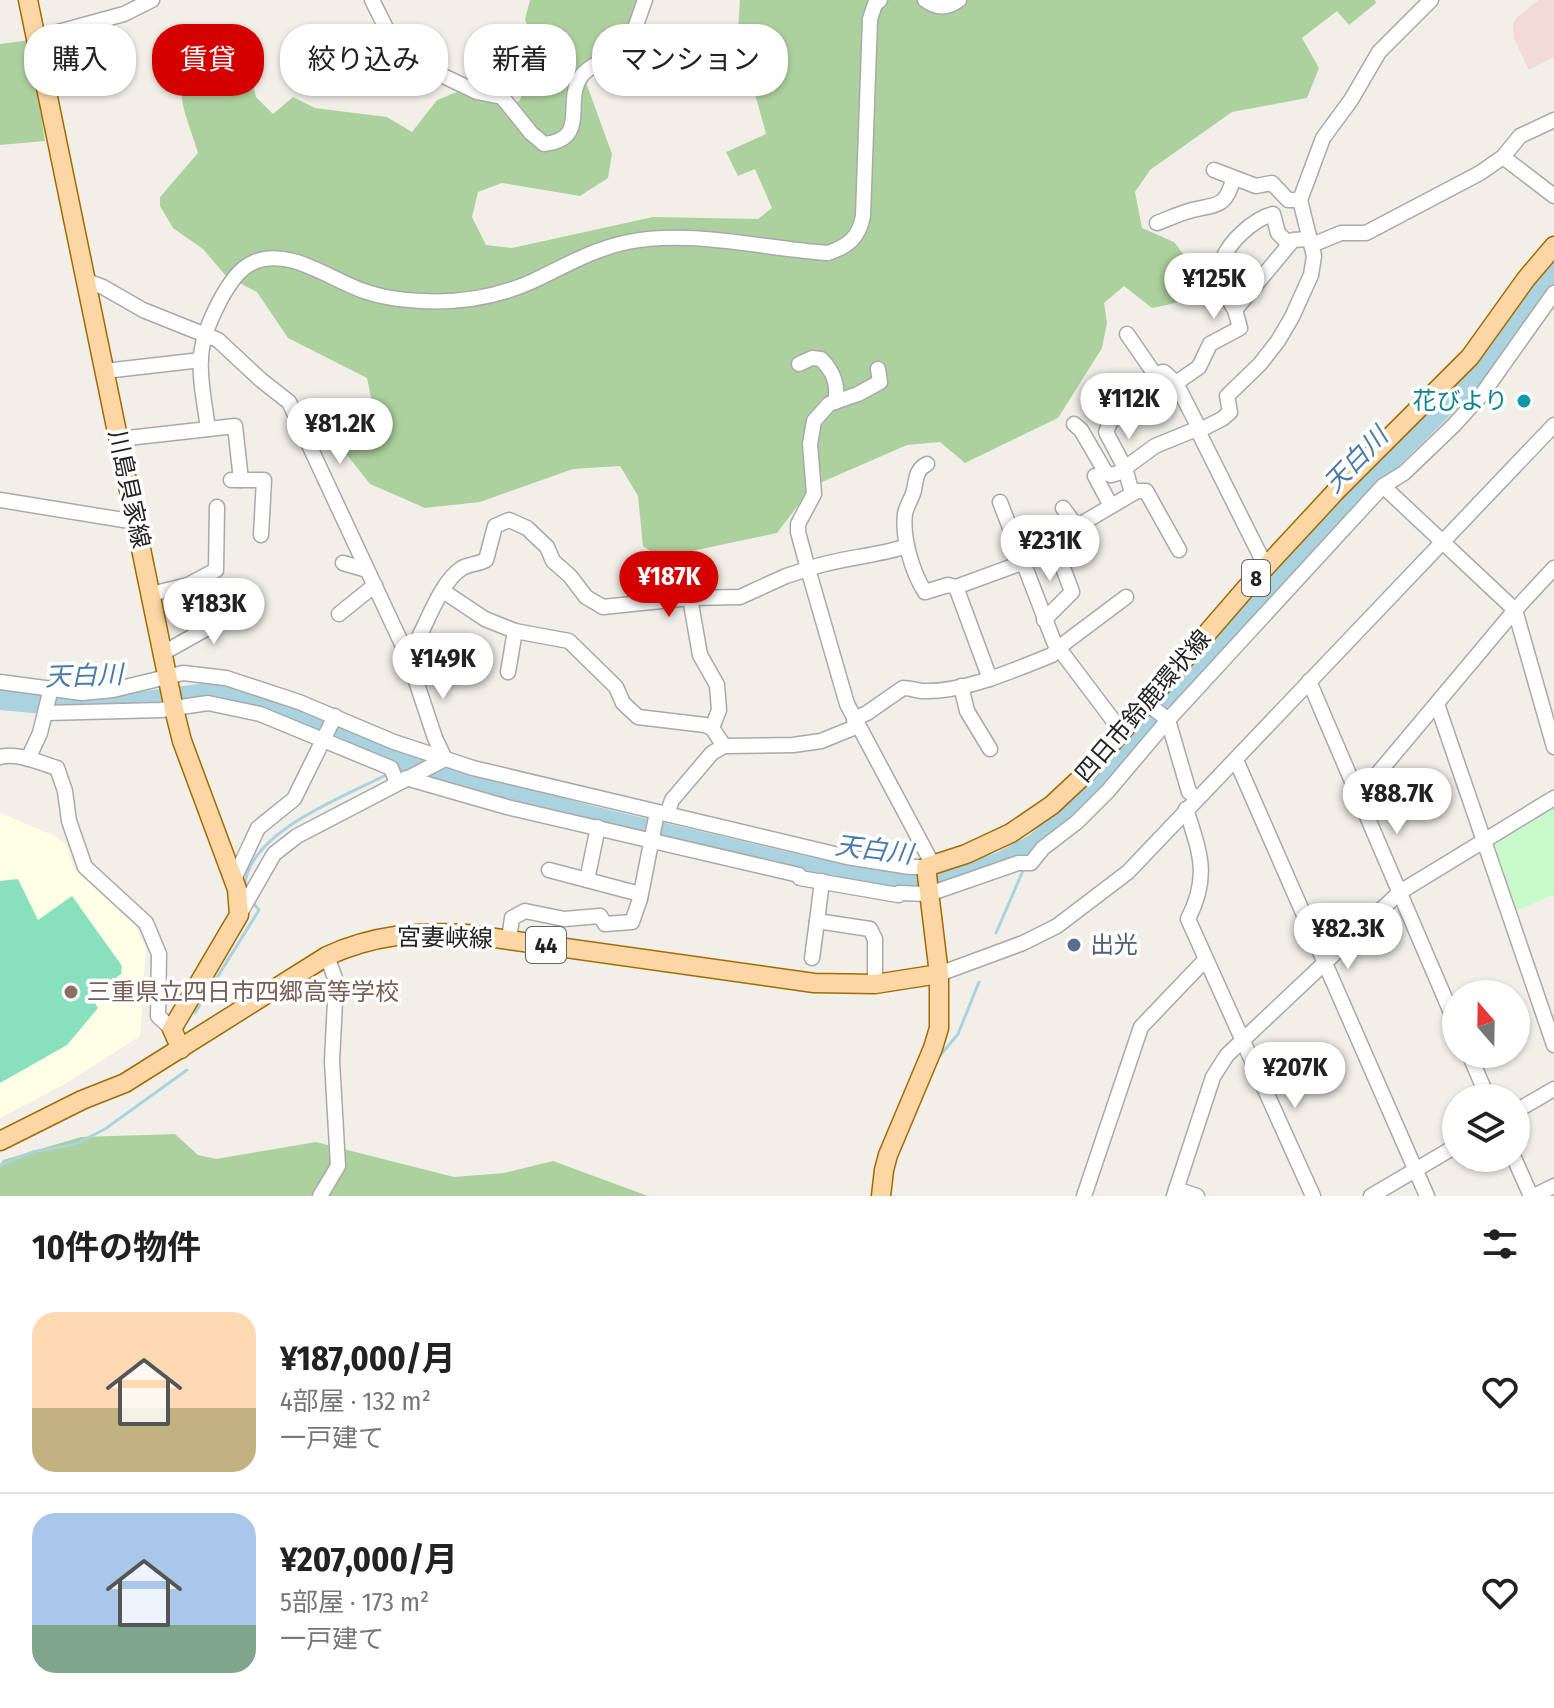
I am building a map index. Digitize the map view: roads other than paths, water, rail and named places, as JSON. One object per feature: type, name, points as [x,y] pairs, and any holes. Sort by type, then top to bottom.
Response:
[{"type":"main road","name":"川島貝家線","points":[[28,0],[33,24]]},
{"type":"main road","name":"川島貝家線","points":[[48,96],[174,709],[182,741],[234,879],[239,915]]},
{"type":"main road","name":"四日市鈴鹿環状線","points":[[929,866],[993,842],[1027,823],[1068,791],[1185,656],[1337,490],[1470,357],[1554,246]]},
{"type":"main road","points":[[881,1196],[888,1155],[939,1028],[939,974],[929,866]]},
{"type":"main road","points":[[181,1049],[172,1029],[239,915]]},
{"type":"main road","name":"宮妻峡線","points":[[0,1141],[82,1100],[125,1083],[327,956],[360,942],[392,935],[443,933],[509,939],[789,980],[875,984],[939,974]]},
{"type":"street","points":[[87,24],[124,14],[152,0]]},
{"type":"street","points":[[372,0],[387,30],[408,53],[437,73],[477,92],[502,97],[544,144],[561,141],[570,132],[578,82],[583,74],[633,48],[634,31],[645,0]]},
{"type":"street","points":[[208,429],[201,360],[206,333],[229,284],[251,263],[265,258],[283,259],[366,292],[387,297],[466,301],[530,282],[589,253],[632,241],[667,238],[828,253],[842,249],[861,228],[863,216],[870,19],[875,4],[880,0]]},
{"type":"street","points":[[925,0],[935,7],[946,7],[959,0]]},
{"type":"street","points":[[1074,424],[1081,430],[1106,473],[1111,475],[1125,469],[1155,446],[1226,417],[1230,410],[1227,396],[1260,364],[1292,317],[1313,266],[1300,200],[1323,138],[1351,100],[1379,52],[1431,0]]},
{"type":"street","points":[[1235,310],[1293,240],[1310,242],[1341,233],[1366,233],[1480,173],[1503,157],[1520,136],[1554,120]]},
{"type":"street","points":[[1503,157],[1554,196]]},
{"type":"street","points":[[1214,170],[1256,186],[1272,183],[1288,200],[1300,200]]},
{"type":"street","points":[[1157,223],[1215,206],[1231,191],[1233,179]]},
{"type":"street","points":[[1176,383],[1199,367],[1210,344],[1240,328],[1221,271],[1222,261],[1237,237],[1271,214],[1275,216],[1279,236],[1289,244]]},
{"type":"street","points":[[87,281],[143,310],[206,333],[228,346],[261,380],[289,402],[408,657],[445,759]]},
{"type":"street","points":[[46,713],[174,709],[208,703],[243,709],[322,741],[397,777],[507,807],[652,839],[799,875],[800,878],[898,895],[929,892],[1025,863],[1077,822],[1383,486],[1404,473],[1483,393],[1554,293]]},
{"type":"street","points":[[1127,334],[1156,376]]},
{"type":"street","points":[[799,364],[812,358],[821,359],[834,378],[835,402]]},
{"type":"street","points":[[105,371],[201,360]]},
{"type":"street","points":[[0,682],[92,693],[183,673],[226,678],[394,742],[473,768],[847,857],[910,867],[929,866],[842,692],[798,532],[798,524],[814,494],[810,444],[814,421],[829,404],[880,382],[878,369]]},
{"type":"street","points":[[1132,493],[1125,469],[1106,429],[1115,412],[1164,372],[1176,383],[1266,567]]},
{"type":"street","points":[[939,974],[1023,943],[1057,926],[1128,872],[1554,425]]},
{"type":"street","points":[[119,439],[235,426],[236,480],[264,480],[261,535]]},
{"type":"street","points":[[927,464],[919,470],[912,499],[905,510],[907,546],[925,592],[948,585],[956,587],[1055,546],[1077,527],[1132,493],[1146,491],[1179,550]]},
{"type":"street","points":[[1095,476],[1111,506]]},
{"type":"street","points":[[1383,486],[1515,610],[1554,747]]},
{"type":"street","points":[[0,500],[136,522]]},
{"type":"street","points":[[1000,502],[1044,620],[1058,648],[1122,732]]},
{"type":"street","points":[[151,594],[188,585],[216,570],[217,507]]},
{"type":"street","points":[[1063,508],[1077,527]]},
{"type":"street","points":[[408,657],[443,591],[463,567],[486,560],[495,526],[509,520],[527,528],[547,547],[553,561],[597,605],[740,597],[786,576],[838,559],[907,546]]},
{"type":"street","points":[[1044,620],[1072,592],[1055,546]]},
{"type":"street","points":[[343,563],[367,570]]},
{"type":"street","points":[[1359,796],[1554,568]]},
{"type":"street","points":[[339,614],[375,585]]},
{"type":"street","points":[[956,587],[990,679]]},
{"type":"street","points":[[443,591],[485,619],[515,631],[569,641],[611,681],[626,708],[638,717],[655,721],[686,721],[712,728],[724,746]]},
{"type":"street","points":[[509,939],[512,918],[525,911],[564,919],[600,916],[605,924],[632,922],[660,814],[712,753],[724,746],[793,745],[821,741],[856,722],[903,688],[922,691],[990,679],[1052,655],[1126,597]]},
{"type":"street","points":[[690,598],[700,655],[717,685],[719,710],[712,728]]},
{"type":"street","points":[[163,653],[247,606]]},
{"type":"street","points":[[508,672],[515,631]]},
{"type":"street","points":[[1309,681],[1442,991]]},
{"type":"street","points":[[961,686],[967,711],[990,749]]},
{"type":"street","points":[[28,759],[40,733],[51,688]]},
{"type":"street","points":[[1147,703],[1168,720],[1192,804],[1202,863],[1199,897],[1188,919],[1313,1196]]},
{"type":"street","points":[[1437,704],[1554,1045]]},
{"type":"street","points":[[234,879],[258,828],[294,799],[334,718]]},
{"type":"street","points":[[0,757],[28,759],[57,768],[65,791],[69,821],[85,867],[146,923],[159,954],[158,1016],[172,1029]]},
{"type":"street","points":[[239,915],[274,854],[297,836],[397,777],[445,759]]},
{"type":"street","points":[[1236,760],[1427,1196]]},
{"type":"street","points":[[1197,1196],[1175,1192],[1213,1077],[1227,1055],[1400,892],[1554,798]]},
{"type":"street","points":[[587,880],[598,827]]},
{"type":"street","points":[[549,870],[640,894]]},
{"type":"street","points":[[812,958],[822,881]]},
{"type":"street","points":[[817,921],[870,929],[875,939],[875,984]]},
{"type":"street","points":[[320,1196],[338,1166],[332,1061],[336,981],[327,956]]},
{"type":"street","points":[[1084,1196],[1141,1027],[1205,960]]},
{"type":"street","points":[[1530,1103],[1554,1089]]},
{"type":"street","points":[[1371,1196],[1442,1154]]},
{"type":"street","points":[[1521,1172],[1532,1196],[1554,1186]]},
{"type":"waterway","name":"天白川","points":[[0,700],[75,707],[215,692],[273,701],[341,729],[376,753],[451,778],[588,815],[813,868],[905,884],[954,878],[1000,862],[1034,844],[1076,807],[1189,676],[1371,479],[1468,384],[1527,310],[1554,268]]},
{"type":"waterway","name":"天白川","points":[[399,769],[408,764]]},
{"type":"waterway","points":[[245,884],[251,865],[281,832],[326,804],[388,774]]},
{"type":"waterway","points":[[1029,856],[1034,844]]},
{"type":"waterway","points":[[996,933],[1025,866]]},
{"type":"waterway","points":[[195,1013],[259,910],[254,904]]},
{"type":"waterway","points":[[938,1058],[958,1034],[979,982]]},
{"type":"waterway","points":[[0,1165],[33,1152],[76,1144],[105,1129],[187,1070]]},
{"type":"place","name":"花びより","points":[[1524,401]]},
{"type":"place","name":"出光","points":[[1074,945]]},
{"type":"place","name":"三重県立四日市四郷高等学校","points":[[71,992]]}]
